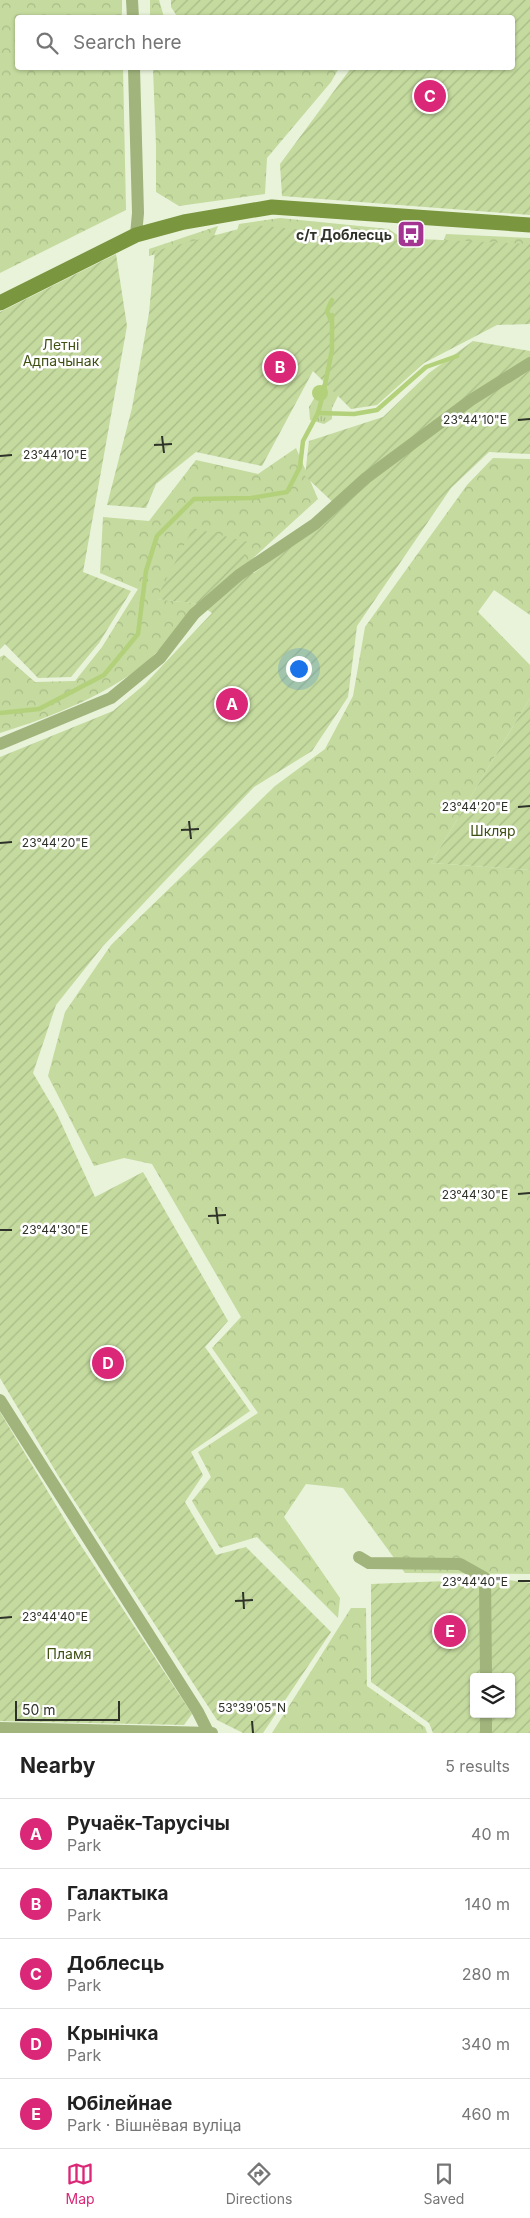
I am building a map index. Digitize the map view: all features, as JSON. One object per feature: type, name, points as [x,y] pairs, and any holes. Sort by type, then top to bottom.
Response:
[{"type":"street","points":[[132,0],[132,15]]},
{"type":"street","points":[[134,70],[138,213],[136,235]]},
{"type":"street","points":[[0,303],[136,235],[184,222],[272,207],[530,225]]},
{"type":"street","points":[[0,744],[111,698],[160,658],[194,614],[239,576],[315,524],[366,478],[471,400],[530,363]]},
{"type":"street","points":[[0,1400],[210,1732]]},
{"type":"street","points":[[359,1557],[369,1562],[460,1564],[485,1578],[486,1673]]},
{"type":"street","points":[[486,1718],[486,1733]]},
{"type":"street","points":[[0,1728],[210,1732]]},
{"type":"green space","points":[[0,0],[122,0],[122,15],[15,15],[15,70],[123,70],[126,210],[0,273]]},
{"type":"green space","points":[[150,0],[159,0],[163,15],[150,15]]},
{"type":"green space","points":[[171,0],[530,0],[530,215],[282,196],[280,164],[350,70],[515,70],[515,15],[176,15],[171,7]]},
{"type":"green space","points":[[153,70],[338,70],[331,82],[267,158],[265,194],[179,206],[156,192]]},
{"type":"green space","points":[[280,218],[389,229],[407,242],[403,249],[368,233],[272,231],[236,234],[239,224]]},
{"type":"green space","points":[[254,225],[373,237],[530,244],[530,324],[497,325],[424,363],[377,405],[351,409],[313,371],[262,466],[196,452],[156,484],[146,508],[107,505],[132,408],[149,313],[155,251]]},
{"type":"green space","points":[[218,226],[200,272],[205,241],[149,256],[149,249]]},
{"type":"green space","points":[[446,234],[530,238],[530,246],[437,258]]},
{"type":"green space","name":"Летні Адпачынак","points":[[116,254],[127,326],[83,572],[131,591],[99,643],[71,677],[38,678],[5,644],[0,649],[0,312]]},
{"type":"green space","points":[[473,341],[530,351],[530,454],[489,452],[451,488],[357,626],[348,697],[312,751],[254,787],[103,946],[56,1005],[33,1073],[57,1114],[95,1197],[143,1172],[228,1321],[205,1347],[250,1411],[191,1452],[203,1475],[185,1502],[216,1555],[246,1547],[331,1632],[263,1733],[243,1733],[217,1720],[59,1477],[0,1378],[0,757],[113,711],[145,684],[212,613],[199,604],[156,599],[193,528],[248,542],[241,569],[254,573],[340,509],[305,476],[309,441],[383,417],[429,373]]},
{"type":"green space","points":[[325,365],[339,394],[332,408],[332,419],[324,424],[310,420],[309,407],[323,383]]},
{"type":"green space","points":[[296,448],[318,499],[241,569],[157,599],[199,604],[165,644],[138,669],[101,692],[60,712],[0,733],[0,657],[4,655],[35,682],[75,681],[102,647],[138,589],[100,573],[103,517],[149,521],[196,460],[258,474]]},
{"type":"green space","points":[[493,458],[530,459],[530,615],[494,590],[478,612],[530,665],[530,698],[431,863],[530,870],[530,1574],[405,1573],[343,1488],[306,1484],[284,1517],[340,1598],[338,1618],[257,1537],[220,1548],[192,1501],[211,1477],[198,1452],[258,1413],[212,1348],[241,1317],[152,1164],[124,1158],[94,1166],[48,1076],[65,1012],[111,945],[275,786],[325,749],[353,696],[365,627],[467,485]]},
{"type":"green space","name":"Шкляр","points":[[530,698],[530,870],[431,863]]},
{"type":"green space","name":"Пламя","points":[[0,1412],[74,1535],[192,1714],[184,1725],[0,1721]]},
{"type":"green space","points":[[500,1579],[530,1583],[530,1733],[433,1733],[429,1723],[371,1682],[371,1584]]},
{"type":"green space","points":[[351,1608],[366,1608],[367,1686],[425,1727],[427,1733],[272,1733]]},
{"type":"shaded area","points":[[320,385],[326,387],[328,393],[326,399],[320,401],[314,399],[312,393],[314,387]]},
{"type":"waterway","points":[[331,321],[327,311],[332,300]]},
{"type":"waterway","points":[[324,390],[332,350],[332,315]]},
{"type":"waterway","points":[[318,413],[354,414],[377,410],[426,367],[457,356]]},
{"type":"waterway","points":[[0,713],[39,709],[104,675],[138,634],[146,571],[157,536],[194,499],[251,498],[287,492],[300,467],[303,441],[318,413],[322,398]]},
{"type":"place","name":"Доблесць","points":[[430,96]]},
{"type":"place","name":"с/т Доблесць","points":[[411,234]]},
{"type":"place","name":"Галактыка","points":[[280,367]]},
{"type":"place","name":"Ручаёк-Тарусічы","points":[[232,704]]},
{"type":"place","name":"Крынічка","points":[[108,1363]]},
{"type":"place","name":"Юбілейнае","points":[[450,1631]]}]
